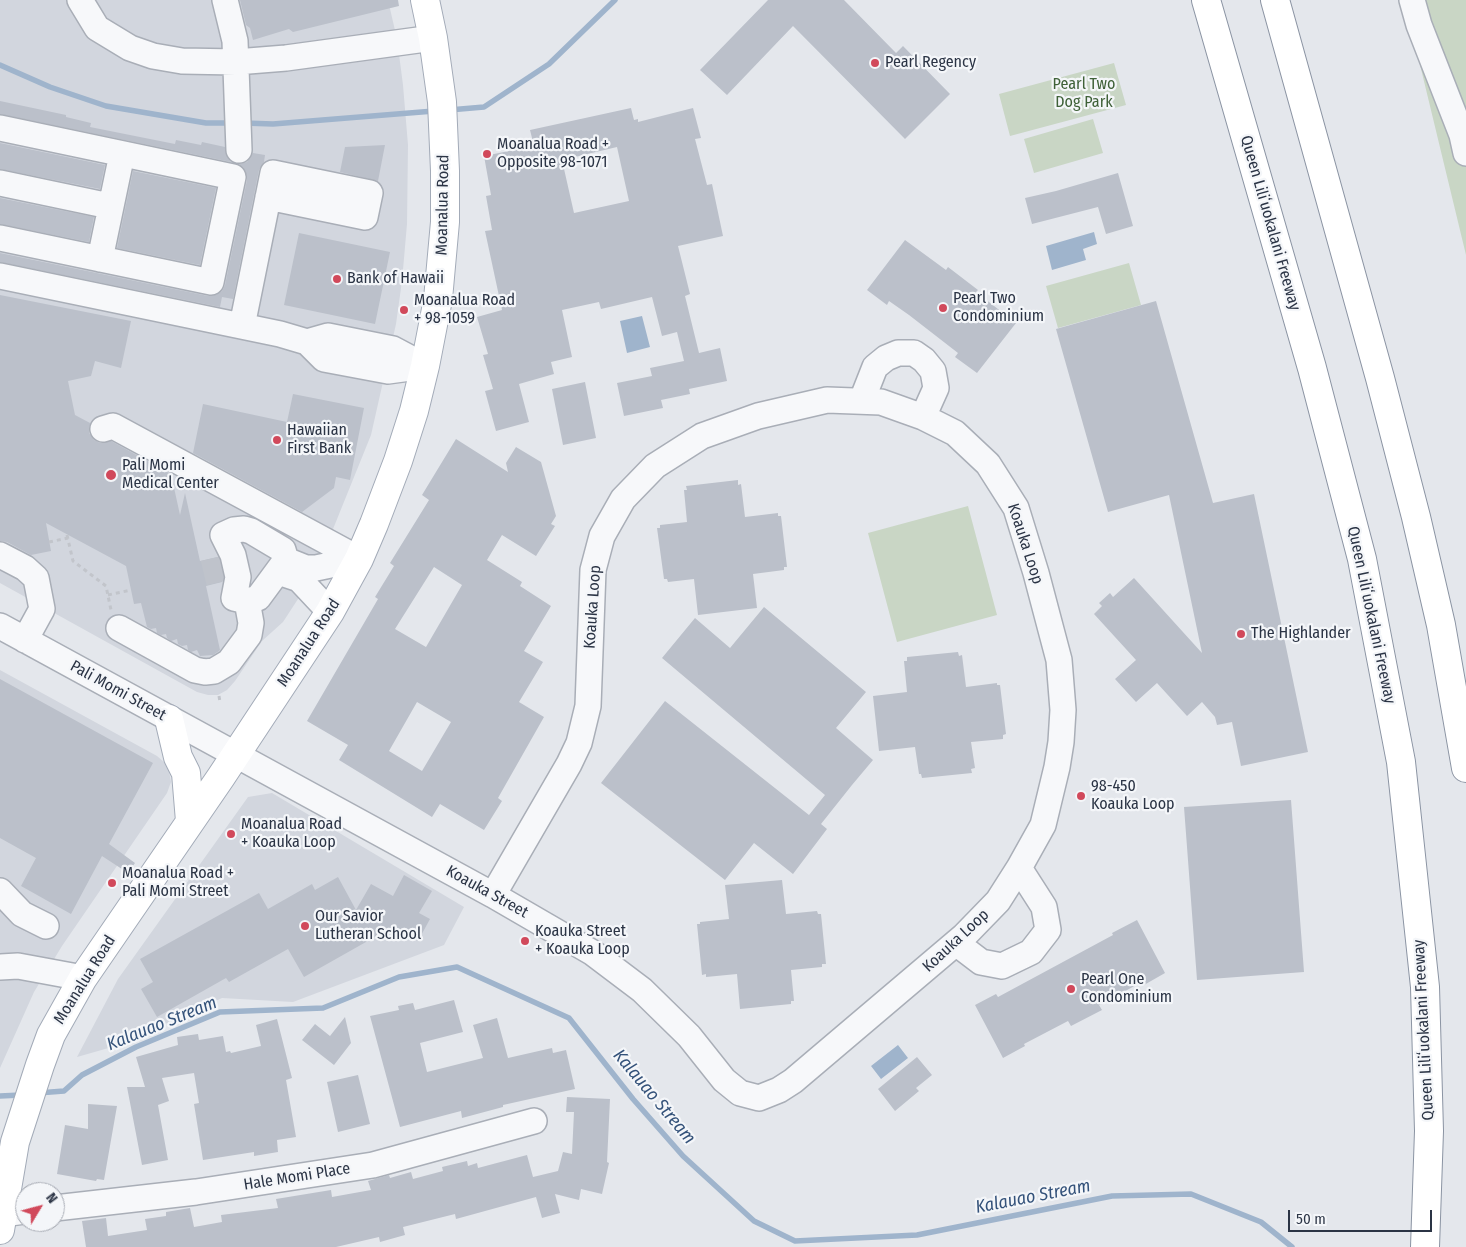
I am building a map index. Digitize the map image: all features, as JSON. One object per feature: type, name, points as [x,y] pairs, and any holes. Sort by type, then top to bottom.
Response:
[{"type":"main road","name":"Queen Liliʻuokalani Freeway","points":[[1206,0],[1312,368],[1362,559],[1401,762],[1425,987],[1428,1131],[1425,1247]]},
{"type":"main road","points":[[1275,0],[1380,378],[1416,516],[1441,625],[1466,768]]},
{"type":"main road","name":"Moanalua Road","points":[[9,1218],[15,1142],[51,1034],[83,978],[330,612],[374,524],[398,461],[414,411],[425,366],[438,299],[445,222],[444,142],[438,65],[428,1]]},
{"type":"main road","points":[[169,719],[178,757],[186,773],[190,821]]},
{"type":"street","points":[[80,0],[97,28],[130,48],[153,56],[237,71],[286,58],[433,38]]},
{"type":"street","points":[[225,0],[236,41],[239,150]]},
{"type":"street","points":[[1412,0],[1419,25],[1462,135],[1466,153]]},
{"type":"street","points":[[0,128],[233,177],[211,282],[0,238]]},
{"type":"street","points":[[100,259],[122,154]]},
{"type":"street","points":[[0,183],[100,204]]},
{"type":"street","points":[[242,326],[245,282],[266,187]]},
{"type":"street","points":[[5,273],[280,334],[307,342],[328,336],[393,349],[425,366]]},
{"type":"street","points":[[862,400],[875,367],[886,358],[898,353],[914,353],[924,360],[933,371],[936,388],[924,417]]},
{"type":"street","name":"Koauka Loop","points":[[492,895],[564,772],[578,743],[588,706],[593,570],[602,536],[623,500],[655,466],[702,436],[758,416],[827,400],[881,402],[924,417],[955,433],[988,464],[1016,508],[1036,573],[1059,660],[1063,710],[1061,742],[1043,825],[998,901],[956,943],[793,1081],[779,1090],[760,1098]]},
{"type":"street","points":[[103,429],[113,426],[358,559]]},
{"type":"street","points":[[213,558],[224,535],[234,530],[244,529],[251,531],[282,550],[282,566],[258,598],[234,594]]},
{"type":"street","points":[[115,621],[196,670],[214,671],[229,662],[248,634],[250,623],[234,594],[238,577],[233,555],[224,535]]},
{"type":"street","points":[[0,555],[25,568],[36,578],[42,609],[25,640]]},
{"type":"street","points":[[282,566],[316,568],[358,559]]},
{"type":"street","points":[[282,566],[299,579],[330,612]]},
{"type":"street","name":"Pali Momi Street","points":[[0,626],[235,755]]},
{"type":"street","name":"Koauka Street","points":[[235,755],[492,895],[593,953],[642,990],[689,1036],[724,1080],[740,1093],[760,1098]]},
{"type":"street","points":[[956,943],[980,962],[1002,966],[1031,952],[1048,930],[1044,907],[1019,868]]},
{"type":"street","points":[[0,891],[22,914],[46,926]]},
{"type":"street","points":[[0,967],[18,966],[83,978]]},
{"type":"street","name":"Hale Momi Place","points":[[65,1207],[196,1192],[373,1165],[534,1121]]},
{"type":"path","points":[[49,542],[68,536],[74,561],[106,586],[115,621]]},
{"type":"path","points":[[108,595],[131,590]]},
{"type":"path","points":[[219,696],[220,702]]},
{"type":"shaded area","points":[[0,0],[388,0],[397,39],[403,85],[408,145],[407,224],[396,324],[371,435],[331,534],[298,599],[283,622],[262,641],[235,681],[227,690],[218,695],[197,692],[0,583]]},
{"type":"shaded area","points":[[0,670],[157,756],[165,763],[171,782],[167,793],[62,946],[34,992],[0,1068]]},
{"type":"shaded area","name":"Our Savior Lutheran School","points":[[272,793],[464,907],[444,945],[293,1002],[222,998],[119,1045],[77,1057],[118,979],[248,797]]},
{"type":"green space","points":[[1406,0],[1466,0],[1466,255],[1408,15]]},
{"type":"green space","name":"Pearl Two Dog Park","points":[[1114,63],[1126,105],[1010,136],[999,94]]},
{"type":"green space","points":[[1093,119],[1103,153],[1034,173],[1024,139]]},
{"type":"green space","points":[[1129,263],[1141,305],[1058,328],[1046,286]]},
{"type":"green space","points":[[968,506],[997,615],[897,642],[868,533]]},
{"type":"water","points":[[1094,232],[1097,244],[1083,249],[1086,260],[1052,270],[1046,246]]},
{"type":"water","points":[[642,316],[650,347],[627,353],[620,321]]},
{"type":"water","points":[[898,1045],[908,1058],[881,1079],[871,1066]]},
{"type":"building","points":[[240,0],[398,0],[399,6],[293,32],[289,29],[253,40],[250,28],[246,25]]},
{"type":"building","name":"Pearl Regency","points":[[768,0],[844,0],[896,53],[903,46],[950,94],[905,139],[793,26],[727,95],[700,70]]},
{"type":"building","points":[[0,101],[66,115],[66,117],[91,123],[90,127],[175,144],[176,140],[201,145],[202,142],[225,147],[227,157],[231,162],[0,114]]},
{"type":"building","points":[[631,108],[634,120],[638,119],[638,122],[693,108],[701,138],[695,139],[707,185],[712,184],[723,236],[678,246],[690,294],[685,296],[699,353],[720,348],[727,381],[689,389],[690,394],[661,400],[663,408],[624,416],[617,383],[652,376],[650,368],[684,361],[677,332],[662,336],[652,297],[601,309],[599,302],[562,310],[572,357],[551,362],[554,374],[519,384],[529,422],[496,431],[485,391],[493,389],[483,355],[488,354],[477,317],[502,310],[485,231],[492,230],[486,196],[491,195],[484,156],[534,146],[530,130]],"holes":[[[617,147],[629,201],[574,213],[562,160]]]},
{"type":"building","points":[[0,143],[105,165],[100,189],[0,169]]},
{"type":"building","points":[[385,145],[378,181],[340,172],[345,147]]},
{"type":"building","points":[[253,153],[265,155],[264,162],[259,170],[233,299],[222,297],[220,307],[0,262],[0,253],[208,296],[216,295],[222,291],[225,285],[247,180],[246,172],[239,164],[247,162]]},
{"type":"building","points":[[133,171],[216,188],[200,265],[117,248]]},
{"type":"building","points":[[1118,173],[1133,226],[1106,234],[1098,207],[1032,224],[1025,198]]},
{"type":"building","points":[[0,198],[94,217],[89,242],[0,224]]},
{"type":"building","name":"Bank of Hawaii","points":[[299,233],[390,252],[375,324],[284,305]]},
{"type":"building","name":"Pearl Two Condominium","points":[[905,240],[946,270],[948,267],[1016,323],[977,373],[955,357],[958,353],[909,315],[889,301],[887,305],[867,290]]},
{"type":"building","points":[[0,295],[131,321],[121,368],[95,361],[91,376],[68,381],[75,415],[90,423],[89,433],[94,440],[100,443],[111,441],[171,474],[180,515],[185,493],[200,561],[218,557],[223,577],[222,582],[206,586],[220,650],[213,655],[200,656],[197,650],[191,652],[188,650],[187,645],[182,646],[178,644],[177,639],[171,641],[167,638],[166,634],[161,635],[157,633],[156,628],[151,629],[147,627],[141,603],[134,604],[126,566],[46,523],[51,551],[31,555],[7,542],[0,541]]},
{"type":"building","points":[[1156,301],[1213,503],[1254,494],[1308,752],[1241,766],[1232,722],[1217,725],[1215,717],[1202,702],[1187,716],[1157,683],[1136,702],[1115,679],[1136,660],[1094,614],[1102,606],[1099,603],[1110,593],[1113,597],[1134,578],[1202,653],[1169,495],[1108,512],[1056,329]]},
{"type":"building","points":[[585,382],[596,438],[563,445],[552,389]]},
{"type":"building","name":"Hawaiian First Bank","points":[[293,394],[364,408],[350,480],[336,477],[334,488],[302,512],[193,453],[203,404],[287,422]]},
{"type":"building","points":[[456,439],[508,472],[506,463],[516,447],[541,462],[556,516],[551,524],[555,526],[536,556],[502,535],[487,560],[522,582],[520,586],[551,606],[524,651],[543,662],[519,702],[544,717],[498,798],[502,801],[484,830],[440,804],[432,817],[339,760],[348,745],[307,721],[378,599],[375,597],[394,566],[390,563],[429,500],[422,495]],"holes":[[[434,567],[462,585],[426,647],[395,629]],[[417,702],[451,722],[422,771],[389,751]]]},
{"type":"building","points":[[738,480],[738,485],[741,484],[745,517],[778,513],[778,516],[781,516],[787,567],[784,567],[784,570],[753,574],[757,608],[698,615],[694,579],[668,582],[667,579],[664,579],[657,528],[660,528],[660,525],[687,522],[684,490],[687,490],[686,486]]},
{"type":"building","points":[[764,607],[866,692],[836,728],[873,760],[821,824],[827,829],[793,874],[754,843],[725,880],[601,783],[665,701],[809,815],[825,795],[662,658],[695,618],[730,648]]},
{"type":"building","points":[[958,652],[959,656],[962,655],[966,687],[997,683],[997,685],[1000,685],[1006,734],[1003,735],[1003,739],[971,742],[975,768],[971,769],[972,773],[922,778],[921,774],[919,774],[915,747],[879,751],[873,696],[907,692],[904,661],[907,661],[907,657]]},
{"type":"building","points":[[0,679],[153,763],[109,844],[135,863],[128,873],[102,856],[71,914],[21,886],[36,858],[0,838]]},
{"type":"building","points":[[1291,800],[1304,972],[1197,980],[1184,807]]},
{"type":"building","points":[[404,875],[432,891],[419,913],[430,919],[418,941],[403,933],[401,936],[389,929],[304,977],[288,949],[229,982],[226,978],[157,1017],[141,989],[153,982],[140,959],[259,893],[268,909],[312,884],[315,890],[338,877],[356,910],[371,884],[393,896]]},
{"type":"building","points":[[782,880],[786,914],[817,911],[818,914],[821,914],[826,964],[822,964],[822,967],[791,970],[794,1001],[791,1001],[791,1004],[740,1009],[737,974],[706,977],[706,974],[702,975],[697,924],[700,924],[700,922],[729,919],[725,885]]},
{"type":"building","name":"Pearl One Condominium","points":[[1137,920],[1165,973],[1144,985],[1142,982],[1099,1005],[1102,1010],[1071,1026],[1068,1021],[1024,1044],[1025,1046],[1003,1058],[975,1005],[996,994],[998,997]]},
{"type":"building","points":[[454,1000],[463,1032],[420,1043],[427,1072],[483,1058],[473,1025],[497,1018],[508,1058],[552,1048],[553,1053],[566,1050],[575,1089],[503,1105],[503,1107],[462,1118],[461,1111],[400,1127],[370,1016],[399,1010],[398,1006],[413,1003],[415,1010]]},
{"type":"building","points":[[345,1017],[351,1043],[334,1065],[302,1040],[315,1024],[330,1036]]},
{"type":"building","points":[[277,1019],[292,1078],[286,1080],[296,1137],[277,1140],[278,1152],[254,1156],[254,1152],[203,1160],[194,1104],[199,1103],[194,1073],[162,1078],[169,1101],[158,1105],[168,1160],[142,1165],[127,1087],[145,1087],[136,1057],[178,1045],[177,1037],[198,1034],[199,1040],[223,1036],[226,1052],[230,1051],[231,1053],[261,1046],[256,1025]]},
{"type":"building","points":[[917,1057],[932,1075],[916,1088],[919,1091],[895,1111],[878,1089]]},
{"type":"building","points":[[358,1075],[370,1124],[338,1132],[327,1082]]},
{"type":"building","points":[[567,1097],[610,1099],[607,1162],[609,1163],[602,1194],[581,1189],[579,1200],[555,1194],[560,1213],[542,1218],[536,1197],[456,1219],[455,1214],[403,1227],[405,1235],[380,1242],[379,1237],[336,1247],[86,1247],[82,1221],[106,1218],[108,1236],[147,1230],[145,1219],[166,1216],[166,1212],[190,1208],[194,1227],[222,1222],[221,1215],[278,1208],[276,1199],[331,1190],[332,1197],[371,1190],[368,1181],[389,1175],[390,1178],[411,1172],[413,1179],[443,1171],[442,1167],[467,1161],[468,1166],[477,1163],[478,1168],[527,1155],[533,1177],[558,1171],[563,1152],[572,1154],[574,1112],[566,1112]]},
{"type":"building","points":[[88,1104],[117,1106],[104,1180],[97,1179],[96,1181],[57,1174],[65,1125],[88,1129]]},
{"type":"waterway","points":[[449,110],[484,107],[549,64],[615,0]]},
{"type":"waterway","points":[[0,65],[50,87],[106,106],[206,123],[232,123]]},
{"type":"waterway","points":[[244,123],[273,124],[434,111]]},
{"type":"waterway","name":"Kalauao Stream","points":[[38,1093],[64,1091],[82,1075],[136,1047],[220,1012],[323,1008],[399,977],[457,967],[569,1018],[633,1099],[683,1156],[754,1221],[795,1241],[917,1235],[1112,1196],[1191,1194],[1261,1222],[1292,1247]]},
{"type":"waterway","name":"Kalauao Stream","points":[[0,1096],[21,1095]]},
{"type":"tunnel","points":[[213,558],[219,583]]},
{"type":"place","name":"Pearl Regency","points":[[875,63]]},
{"type":"place","name":"Moanalua Road + Opposite 98-1071","points":[[487,154]]},
{"type":"place","name":"Bank of Hawaii","points":[[337,279]]},
{"type":"place","name":"Pearl Two Condominium","points":[[943,308]]},
{"type":"place","name":"Moanalua Road + 98-1059","points":[[404,310]]},
{"type":"place","name":"Hawaiian First Bank","points":[[277,440]]},
{"type":"place","name":"Pali Momi Medical Center","points":[[111,475]]},
{"type":"place","name":"The Highlander","points":[[1241,634]]},
{"type":"place","name":"98-450 Koauka Loop","points":[[1081,796]]},
{"type":"place","name":"Moanalua Road + Koauka Loop","points":[[231,834]]},
{"type":"place","name":"Moanalua Road + Pali Momi Street","points":[[112,883]]},
{"type":"place","name":"Our Savior Lutheran School","points":[[305,926]]},
{"type":"place","name":"Koauka Street + Koauka Loop","points":[[525,941]]},
{"type":"place","name":"Pearl One Condominium","points":[[1071,989]]}]
